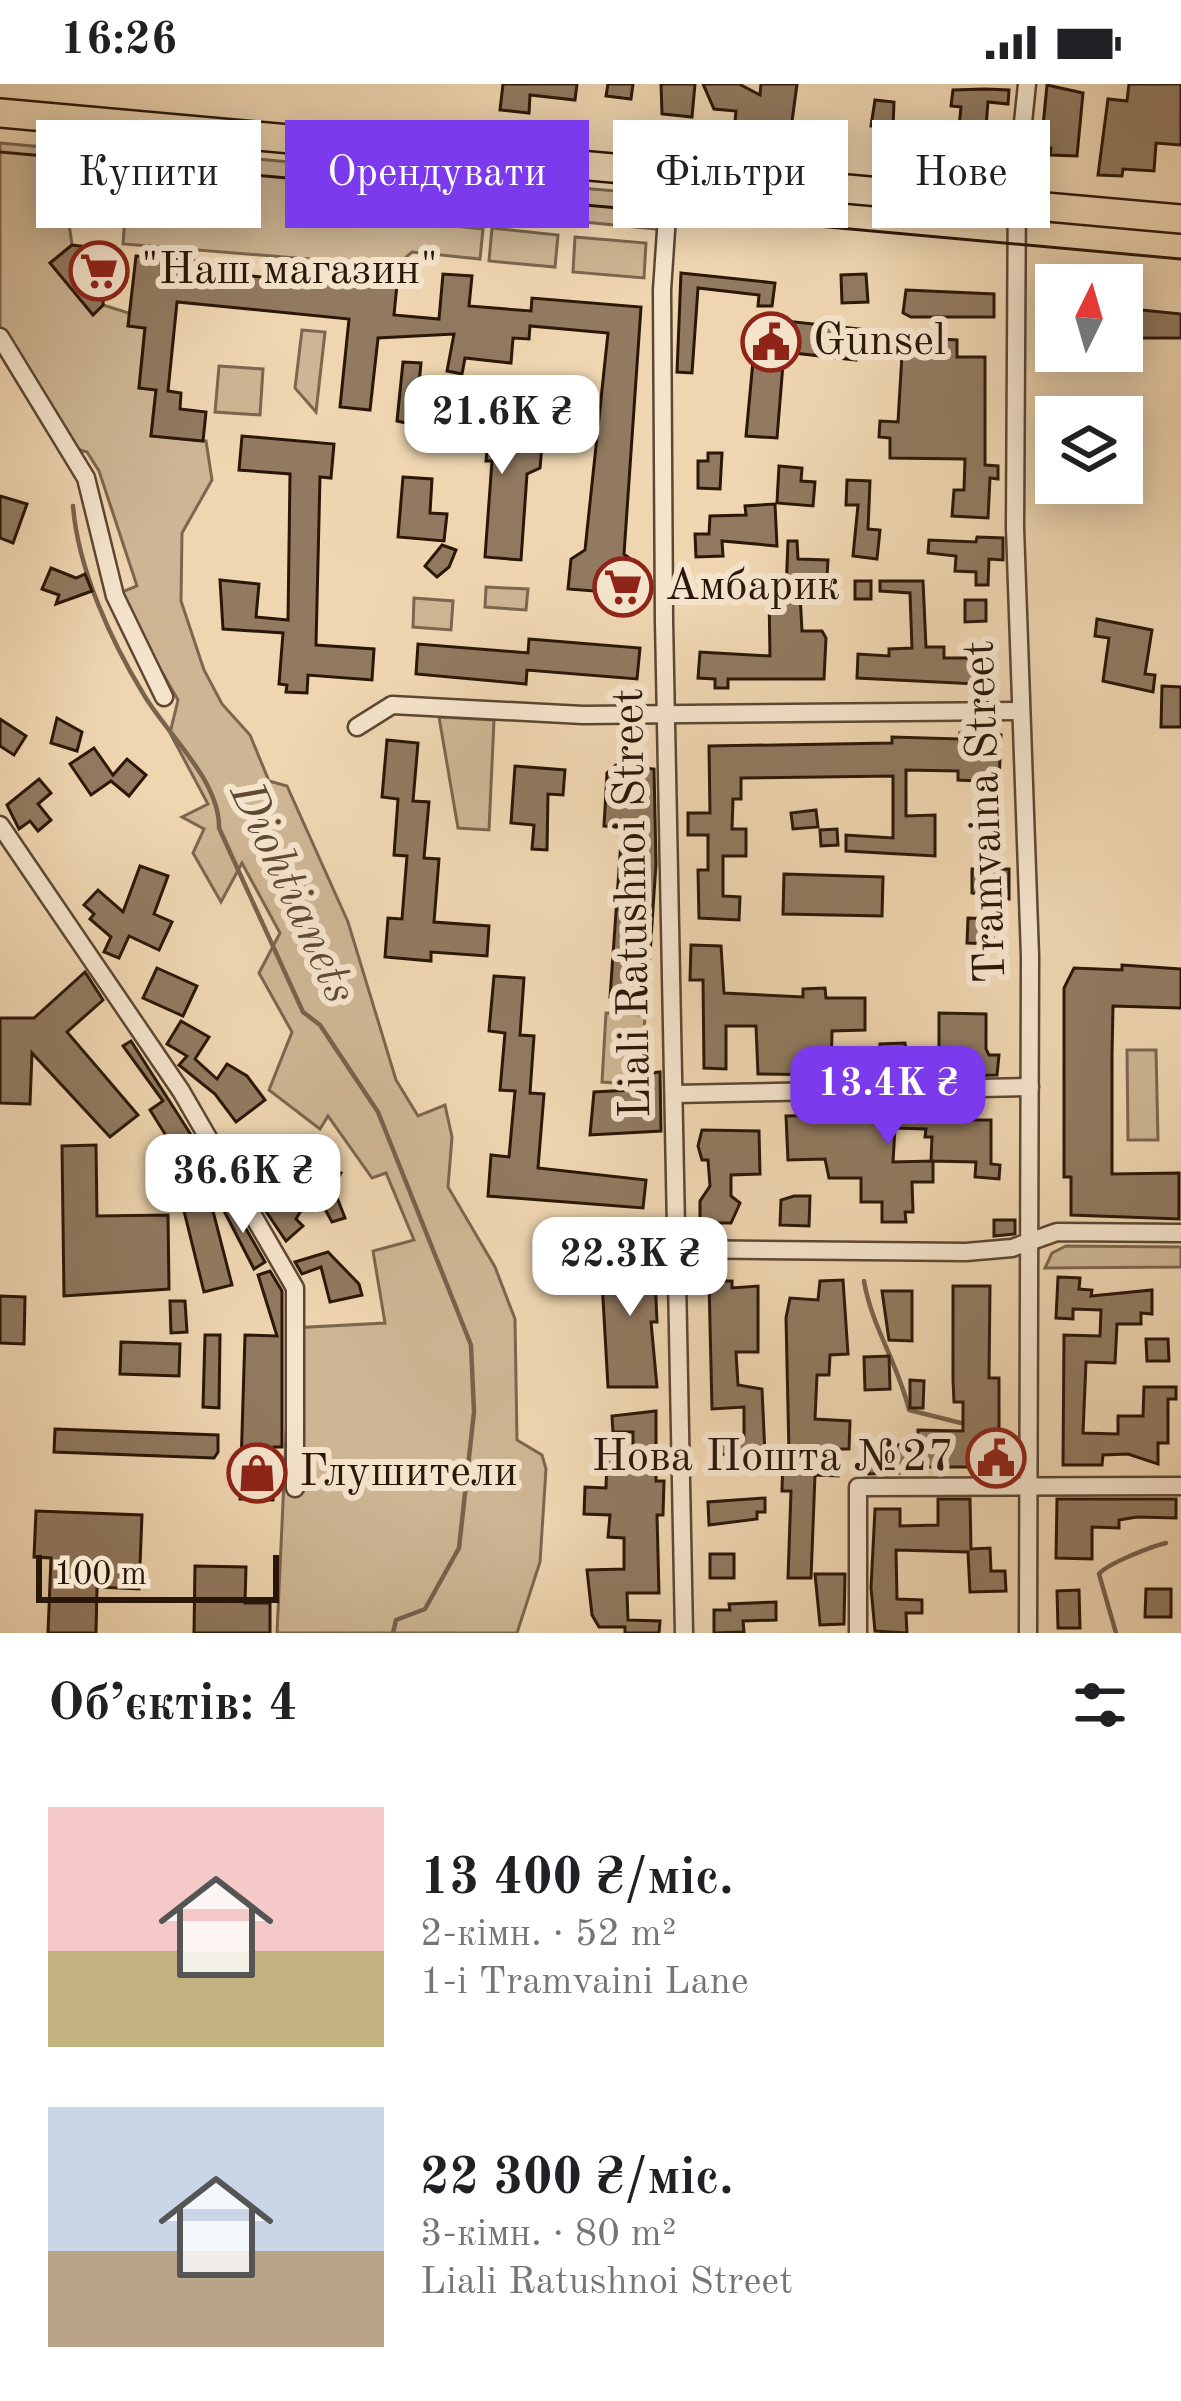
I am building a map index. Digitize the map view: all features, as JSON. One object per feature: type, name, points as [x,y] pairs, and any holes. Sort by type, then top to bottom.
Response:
[{"type":"main road","points":[[0,112],[613,167]]},
{"type":"main road","points":[[1050,206],[1181,218]]},
{"type":"street","name":"Tramvaina Street","points":[[1024,120],[1027,84]]},
{"type":"street","name":"Liali Ratushnoi Street","points":[[666,228],[662,290],[666,716],[684,1633]]},
{"type":"street","name":"Tramvaina Street","points":[[1018,228],[1018,711],[1030,956],[1033,1238],[1028,1633]]},
{"type":"street","points":[[0,337],[86,478],[115,596],[164,697]]},
{"type":"street","points":[[358,727],[392,705],[666,716],[1018,711]]},
{"type":"street","points":[[0,825],[181,1091],[295,1288],[295,1488]]},
{"type":"street","points":[[674,1094],[1030,1087]]},
{"type":"street","points":[[676,1249],[966,1252],[1012,1247],[1057,1232],[1181,1233]]},
{"type":"street","points":[[858,1633],[858,1487],[1181,1486]]},
{"type":"shaded area","points":[[0,143],[36,146],[36,228],[70,228],[72,245],[50,263],[93,314],[103,305],[129,313],[129,326],[145,328],[139,388],[156,390],[151,436],[206,441],[212,480],[182,533],[181,601],[204,670],[222,704],[250,735],[269,781],[287,786],[348,922],[396,1080],[418,1116],[445,1105],[452,1137],[448,1187],[495,1267],[515,1319],[517,1440],[542,1455],[546,1469],[540,1562],[517,1633],[277,1633],[291,1328],[385,1323],[373,1251],[414,1240],[386,1173],[372,1178],[328,1116],[320,1129],[269,1090],[292,1032],[259,973],[280,933],[242,863],[221,902],[193,853],[204,829],[182,817],[208,804],[170,733],[178,700],[117,594],[137,586],[99,471],[87,452],[69,447],[0,337]]},
{"type":"shaded area","points":[[261,159],[285,162],[285,228],[483,229],[480,259],[412,252],[396,266],[123,244],[124,228],[261,228]]},
{"type":"shaded area","points":[[589,189],[613,191],[613,225],[589,222]]},
{"type":"shaded area","points":[[492,228],[558,235],[555,267],[489,261]]},
{"type":"shaded area","points":[[575,237],[646,243],[644,278],[573,272]]},
{"type":"shaded area","points":[[302,330],[325,332],[316,412],[295,388]]},
{"type":"shaded area","points":[[219,366],[263,369],[260,415],[215,412]]},
{"type":"shaded area","points":[[550,381],[560,385],[564,395],[560,405],[550,409],[540,405],[536,395],[540,385]]},
{"type":"shaded area","points":[[486,587],[528,589],[526,610],[485,607]]},
{"type":"shaded area","points":[[414,598],[453,601],[451,630],[413,627]]},
{"type":"shaded area","points":[[439,717],[494,720],[489,830],[458,828]]},
{"type":"shaded area","points":[[606,1013],[645,1015],[641,1085],[602,1082]]},
{"type":"shaded area","points":[[1127,1050],[1156,1050],[1158,1140],[1128,1140]]},
{"type":"shaded area","points":[[1066,1246],[1181,1247],[1181,1267],[1045,1268],[1052,1253]]},
{"type":"building","points":[[503,84],[577,84],[575,100],[530,95],[529,113],[500,110]]},
{"type":"building","points":[[608,84],[633,84],[631,99],[606,96]]},
{"type":"building","points":[[661,84],[695,84],[692,117],[662,114]]},
{"type":"building","points":[[703,84],[739,84],[760,95],[761,84],[797,84],[792,120],[735,120],[736,111],[714,109]]},
{"type":"building","points":[[1129,84],[1181,84],[1181,145],[1156,143],[1154,171],[1123,169],[1122,176],[1098,175],[1108,99],[1127,101]]},
{"type":"building","points":[[1047,85],[1083,93],[1077,156],[1050,155],[1050,120],[1044,120]]},
{"type":"building","points":[[953,90],[1009,90],[1008,104],[988,102],[987,120],[960,120],[961,107],[951,106]]},
{"type":"building","points":[[875,100],[894,102],[893,120],[872,120],[871,126]]},
{"type":"building","points":[[72,245],[105,249],[103,305],[93,315],[50,263]]},
{"type":"building","points":[[136,256],[196,261],[195,270],[336,285],[337,276],[361,279],[363,265],[379,266],[378,272],[398,274],[394,315],[439,319],[443,274],[472,276],[469,306],[531,311],[532,298],[641,307],[624,554],[633,561],[631,594],[568,589],[571,559],[585,550],[608,333],[530,326],[529,339],[513,338],[511,363],[465,358],[462,374],[447,371],[454,334],[378,338],[370,410],[340,407],[349,319],[177,302],[168,391],[181,393],[180,409],[206,412],[203,441],[151,436],[156,390],[139,388],[145,328],[128,326]]},
{"type":"building","points":[[681,273],[775,283],[772,306],[758,306],[759,295],[698,288],[692,373],[677,372]]},
{"type":"building","points":[[866,274],[868,302],[842,303],[841,275]]},
{"type":"building","points":[[906,290],[994,294],[994,317],[911,317],[903,313]]},
{"type":"building","points":[[1143,310],[1181,314],[1181,338],[1143,338]]},
{"type":"building","points":[[757,318],[860,329],[856,360],[784,352],[777,438],[746,436]]},
{"type":"building","points":[[911,337],[957,340],[957,357],[985,357],[985,465],[998,466],[998,479],[990,478],[988,518],[952,516],[954,490],[964,490],[965,459],[890,458],[890,438],[879,437],[880,421],[898,422],[902,355],[911,355]]},
{"type":"building","points":[[403,362],[421,363],[415,425],[397,421]]},
{"type":"building","points":[[483,404],[482,414],[508,416],[507,431],[525,433],[524,444],[542,445],[540,468],[527,474],[521,560],[485,557],[492,461],[486,461],[488,441],[454,438],[457,408]]},
{"type":"building","points":[[242,436],[334,444],[331,478],[320,477],[316,645],[374,649],[372,680],[308,675],[307,693],[286,692],[287,685],[279,684],[283,633],[223,629],[220,580],[259,584],[256,617],[288,620],[290,474],[239,470]]},
{"type":"building","points":[[708,453],[722,453],[720,489],[698,488],[698,461],[708,461]]},
{"type":"building","points":[[779,466],[802,468],[801,481],[815,482],[813,506],[777,503]]},
{"type":"building","points":[[403,477],[432,479],[430,513],[447,514],[444,541],[398,537]]},
{"type":"building","points":[[847,480],[870,481],[868,529],[880,530],[877,559],[853,556],[858,505],[846,505]]},
{"type":"building","points":[[0,496],[27,504],[13,543],[0,538]]},
{"type":"building","points":[[775,504],[777,546],[722,541],[723,556],[696,557],[695,534],[709,534],[710,516],[746,515],[745,506]]},
{"type":"building","points":[[977,537],[1003,538],[1003,560],[989,559],[988,585],[976,585],[976,572],[955,571],[956,556],[928,553],[929,540],[976,542]]},
{"type":"building","points":[[788,541],[797,541],[798,559],[828,560],[827,576],[799,575],[802,631],[822,631],[826,638],[824,679],[728,679],[728,688],[715,688],[715,679],[698,678],[700,652],[770,656],[769,593],[786,592]]},
{"type":"building","points":[[442,545],[456,550],[449,567],[437,577],[425,566]]},
{"type":"building","points":[[51,568],[76,578],[85,574],[92,591],[56,604],[59,595],[42,589]]},
{"type":"building","points":[[855,581],[871,581],[871,599],[855,599]]},
{"type":"building","points":[[880,581],[923,581],[926,647],[944,647],[944,658],[976,658],[976,684],[857,678],[858,654],[889,656],[889,649],[912,648],[910,593],[880,591]]},
{"type":"building","points":[[965,600],[986,600],[986,621],[965,622]]},
{"type":"building","points":[[1097,619],[1152,630],[1145,674],[1155,675],[1153,692],[1103,681],[1109,638],[1095,636]]},
{"type":"building","points":[[529,639],[640,648],[637,679],[527,670],[526,684],[416,674],[418,644],[528,653]]},
{"type":"building","points":[[1162,686],[1181,687],[1181,727],[1161,727]]},
{"type":"building","points":[[57,718],[82,732],[77,751],[51,743]]},
{"type":"building","points":[[0,719],[26,736],[14,755],[0,746]]},
{"type":"building","points":[[960,733],[1001,735],[999,782],[958,780],[958,771],[906,770],[906,816],[935,815],[935,856],[846,851],[846,835],[893,838],[893,776],[741,778],[741,799],[733,799],[732,829],[746,829],[746,856],[723,856],[723,896],[740,897],[739,920],[699,918],[698,870],[708,870],[708,835],[688,835],[688,813],[710,813],[709,746],[892,743],[892,737],[960,739]]},
{"type":"building","points":[[387,740],[418,743],[413,801],[429,802],[424,858],[439,859],[434,922],[489,926],[487,956],[431,952],[431,961],[385,957],[388,918],[402,919],[407,856],[394,855],[398,799],[382,797]]},
{"type":"building","points":[[94,748],[113,775],[127,759],[146,775],[129,796],[111,781],[91,795],[70,764]]},
{"type":"building","points":[[616,765],[654,769],[656,864],[647,999],[610,997],[622,827],[604,826],[607,773]]},
{"type":"building","points":[[515,766],[565,770],[563,795],[548,794],[547,850],[532,849],[534,825],[511,823]]},
{"type":"building","points":[[39,779],[51,793],[38,804],[51,820],[38,831],[30,821],[19,829],[7,805]]},
{"type":"building","points":[[816,810],[818,827],[793,829],[791,813]]},
{"type":"building","points":[[837,829],[838,845],[821,846],[820,830]]},
{"type":"building","points":[[140,866],[168,876],[154,914],[172,922],[159,950],[129,936],[119,958],[104,952],[111,937],[90,919],[94,914],[84,905],[98,890],[123,912]]},
{"type":"building","points":[[972,869],[1009,869],[1009,899],[972,893]]},
{"type":"building","points":[[784,874],[883,877],[882,916],[783,914]]},
{"type":"building","points":[[968,918],[994,919],[993,944],[967,943]]},
{"type":"building","points":[[691,945],[721,946],[724,993],[803,997],[803,989],[825,988],[826,998],[865,998],[865,1030],[832,1031],[831,1075],[758,1074],[756,1026],[726,1026],[726,1069],[704,1068],[703,980],[690,980]]},
{"type":"building","points":[[1122,965],[1181,969],[1181,1008],[1113,1006],[1112,1055],[1112,1174],[1179,1173],[1179,1219],[1071,1215],[1071,1177],[1064,1177],[1064,988],[1074,968],[1122,970]]},
{"type":"building","points":[[157,968],[197,986],[183,1016],[143,998]]},
{"type":"building","points":[[85,972],[103,1000],[67,1032],[138,1115],[110,1137],[32,1053],[30,1104],[0,1103],[0,1018],[34,1018]]},
{"type":"building","points":[[494,976],[524,978],[520,1035],[534,1036],[530,1093],[544,1094],[538,1168],[646,1180],[643,1208],[488,1196],[491,1155],[509,1157],[515,1091],[500,1090],[505,1033],[489,1031]]},
{"type":"building","points":[[939,1013],[986,1014],[986,1049],[989,1055],[999,1055],[997,1075],[913,1077],[913,1064],[880,1065],[880,1044],[905,1043],[906,1052],[939,1052]]},
{"type":"building","points":[[181,1021],[209,1037],[195,1059],[217,1079],[227,1064],[247,1076],[265,1100],[236,1122],[215,1094],[179,1065],[187,1056],[167,1044]]},
{"type":"building","points":[[131,1041],[195,1141],[232,1285],[204,1292],[165,1134],[150,1110],[163,1101],[123,1046]]},
{"type":"building","points":[[660,1072],[661,1131],[590,1135],[594,1092],[651,1089],[650,1073]]},
{"type":"building","points":[[828,1104],[960,1109],[960,1120],[991,1120],[991,1164],[1000,1165],[999,1179],[975,1177],[976,1162],[933,1161],[933,1182],[912,1182],[913,1212],[905,1212],[906,1222],[882,1222],[882,1202],[861,1202],[861,1178],[829,1178],[825,1159],[788,1160],[786,1116],[828,1115]],"holes":[[[895,1128],[926,1129],[925,1137],[932,1137],[932,1161],[893,1162]]]},
{"type":"building","points":[[702,1130],[759,1131],[760,1174],[731,1175],[731,1196],[740,1203],[731,1223],[700,1223],[700,1201],[710,1186],[708,1160],[702,1160],[698,1146]]},
{"type":"building","points":[[272,1143],[301,1180],[313,1161],[341,1173],[333,1187],[345,1218],[332,1222],[314,1189],[296,1219],[303,1226],[286,1241],[261,1204],[273,1188],[251,1159]]},
{"type":"building","points":[[96,1145],[97,1216],[168,1215],[169,1289],[64,1296],[62,1146]]},
{"type":"building","points":[[810,1196],[809,1226],[780,1225],[781,1200]]},
{"type":"building","points":[[230,1201],[265,1262],[254,1269],[221,1205]]},
{"type":"building","points":[[994,1220],[1015,1220],[1015,1234],[994,1236]]},
{"type":"building","points":[[624,1249],[625,1255],[654,1253],[657,1322],[651,1322],[657,1387],[608,1387],[602,1281],[608,1281],[606,1250]]},
{"type":"building","points":[[328,1252],[359,1284],[362,1295],[330,1302],[321,1267],[302,1274],[295,1262]]},
{"type":"building","points":[[270,1271],[282,1291],[282,1447],[274,1447],[273,1500],[240,1499],[245,1335],[277,1336],[258,1275]]},
{"type":"building","points":[[1058,1277],[1080,1278],[1079,1289],[1092,1290],[1091,1296],[1152,1290],[1152,1314],[1141,1313],[1141,1324],[1117,1324],[1115,1363],[1086,1362],[1083,1433],[1118,1434],[1118,1416],[1143,1416],[1144,1387],[1176,1387],[1176,1399],[1168,1399],[1168,1443],[1158,1443],[1158,1464],[1128,1454],[1103,1455],[1102,1465],[1063,1465],[1064,1335],[1100,1336],[1101,1310],[1073,1309],[1073,1319],[1056,1318]]},
{"type":"building","points":[[843,1280],[848,1354],[830,1355],[829,1375],[817,1375],[815,1419],[850,1421],[849,1449],[839,1449],[838,1476],[815,1475],[811,1578],[788,1578],[791,1491],[782,1491],[783,1453],[789,1453],[786,1318],[790,1298],[818,1300],[820,1281]]},
{"type":"building","points":[[709,1281],[732,1281],[732,1288],[758,1286],[758,1352],[736,1352],[738,1385],[762,1389],[765,1455],[709,1454],[708,1437],[744,1436],[744,1407],[712,1409]]},
{"type":"building","points":[[953,1286],[990,1286],[989,1378],[999,1378],[999,1467],[899,1467],[899,1473],[869,1474],[868,1446],[918,1444],[918,1430],[963,1431],[963,1402],[954,1402]]},
{"type":"building","points":[[882,1291],[912,1291],[912,1341],[889,1340]]},
{"type":"building","points":[[0,1296],[25,1297],[24,1344],[0,1343]]},
{"type":"building","points":[[170,1301],[185,1301],[187,1332],[171,1333]]},
{"type":"building","points":[[205,1335],[220,1335],[219,1408],[203,1407]]},
{"type":"building","points":[[1146,1339],[1168,1339],[1169,1361],[1147,1361]]},
{"type":"building","points":[[121,1342],[180,1344],[179,1376],[120,1374]]},
{"type":"building","points":[[889,1356],[890,1389],[865,1390],[864,1357]]},
{"type":"building","points":[[910,1380],[924,1381],[923,1408],[910,1408]]},
{"type":"building","points":[[656,1411],[656,1481],[664,1481],[663,1515],[657,1515],[659,1593],[627,1593],[628,1620],[660,1621],[659,1633],[625,1633],[625,1627],[599,1627],[592,1615],[587,1570],[624,1569],[624,1538],[608,1537],[610,1515],[584,1514],[585,1487],[606,1488],[607,1458],[633,1458],[633,1432],[613,1432],[612,1416]]},
{"type":"building","points":[[55,1429],[218,1435],[218,1452],[214,1458],[54,1452]]},
{"type":"building","points":[[765,1498],[765,1512],[757,1512],[757,1519],[709,1525],[708,1502]]},
{"type":"building","points":[[938,1499],[970,1499],[971,1549],[990,1548],[991,1571],[1005,1571],[1006,1591],[970,1592],[968,1552],[896,1550],[897,1599],[922,1600],[922,1613],[906,1613],[907,1633],[875,1631],[871,1588],[875,1509],[900,1509],[900,1526],[938,1525]]},
{"type":"building","points":[[1057,1499],[1176,1499],[1176,1518],[1137,1517],[1119,1520],[1119,1528],[1092,1527],[1092,1559],[1056,1558]]},
{"type":"building","points":[[36,1511],[142,1515],[139,1589],[97,1587],[96,1633],[48,1633],[51,1558],[34,1557]]},
{"type":"building","points":[[710,1554],[734,1554],[734,1578],[710,1578]]},
{"type":"building","points":[[195,1566],[246,1567],[245,1603],[270,1603],[270,1633],[194,1633]]},
{"type":"building","points":[[815,1574],[845,1574],[844,1624],[820,1625]]},
{"type":"building","points":[[1146,1589],[1171,1589],[1171,1617],[1145,1617]]},
{"type":"building","points":[[1079,1590],[1080,1628],[1058,1628],[1057,1591]]},
{"type":"building","points":[[776,1602],[776,1620],[743,1621],[744,1632],[714,1633],[714,1610],[730,1610],[729,1604]]},
{"type":"waterway","name":"Diohtianets","points":[[73,506],[82,555],[108,628],[144,695],[211,793],[219,828],[303,1012],[320,1025],[378,1112],[471,1345],[474,1412],[459,1548],[425,1609],[396,1620],[393,1633]]},
{"type":"waterway","points":[[864,1281],[909,1410],[965,1424]]},
{"type":"waterway","points":[[999,1447],[1011,1460]]},
{"type":"waterway","points":[[1116,1633],[1099,1574],[1166,1543]]},
{"type":"tram line","points":[[0,152],[1181,259]]},
{"type":"place","name":"\"Наш магазин\"","points":[[99,271]]},
{"type":"place","name":"Gunsel","points":[[771,342]]},
{"type":"place","name":"Амбарик","points":[[623,587]]},
{"type":"place","name":"Нова Пошта №27","points":[[996,1458]]},
{"type":"place","name":"Глушители","points":[[257,1473]]}]
